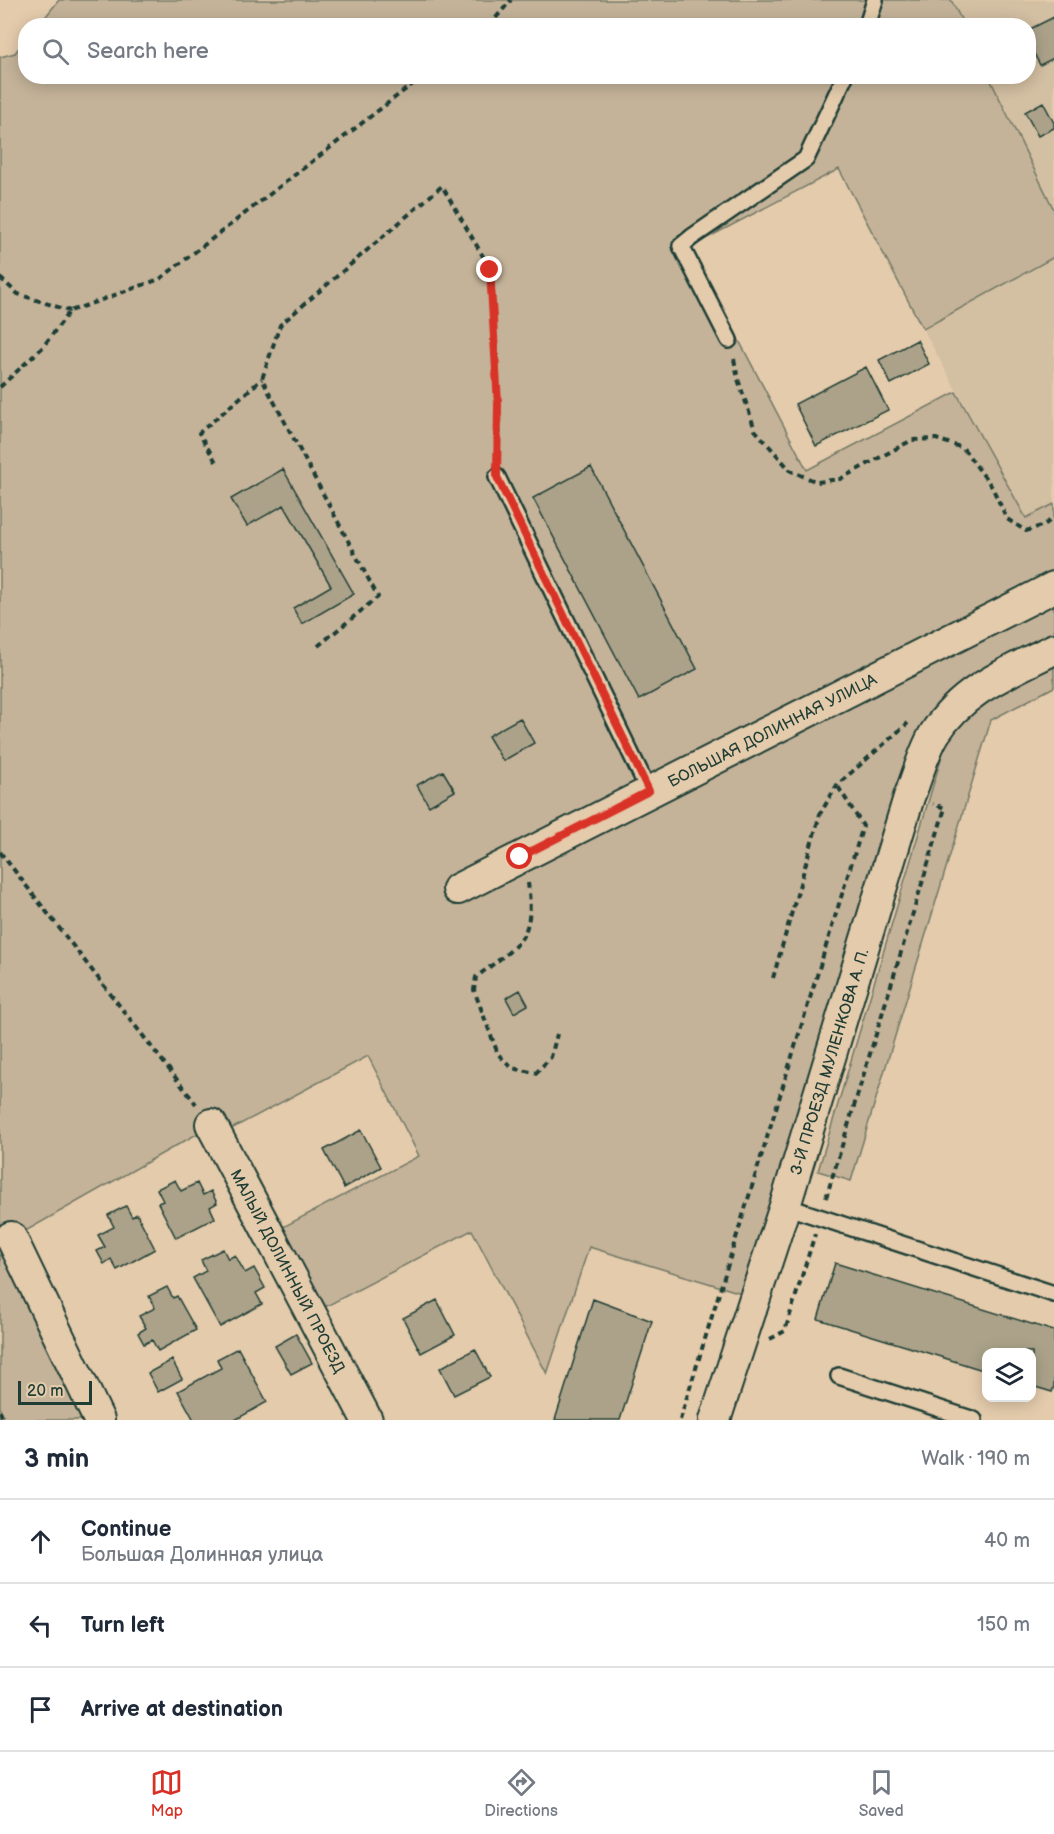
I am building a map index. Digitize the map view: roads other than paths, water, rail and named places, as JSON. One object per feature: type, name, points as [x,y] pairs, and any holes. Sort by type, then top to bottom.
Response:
[{"type":"street","name":"БОЛЬШАЯ ДОЛИННАЯ УЛИЦА","points":[[458,889],[1054,587]]},
{"type":"street","name":"3-Й ПРОЕЗД МУЛЕНКОВА А. П.","points":[[715,1420],[785,1206],[909,797],[933,734],[954,708],[974,691],[1052,654]]},
{"type":"street","name":"МАЛЫЙ ДОЛИННЫЙ ПРОЕЗД","points":[[211,1124],[367,1420]]},
{"type":"street","points":[[11,1237],[99,1420]]},
{"type":"lane","points":[[869,18],[875,0]]},
{"type":"lane","points":[[729,340],[681,246],[806,159],[841,84]]},
{"type":"lane","points":[[497,477],[649,791]]},
{"type":"lane","points":[[785,1206],[1054,1294]]},
{"type":"lane","points":[[839,1376],[974,1420]]}]
